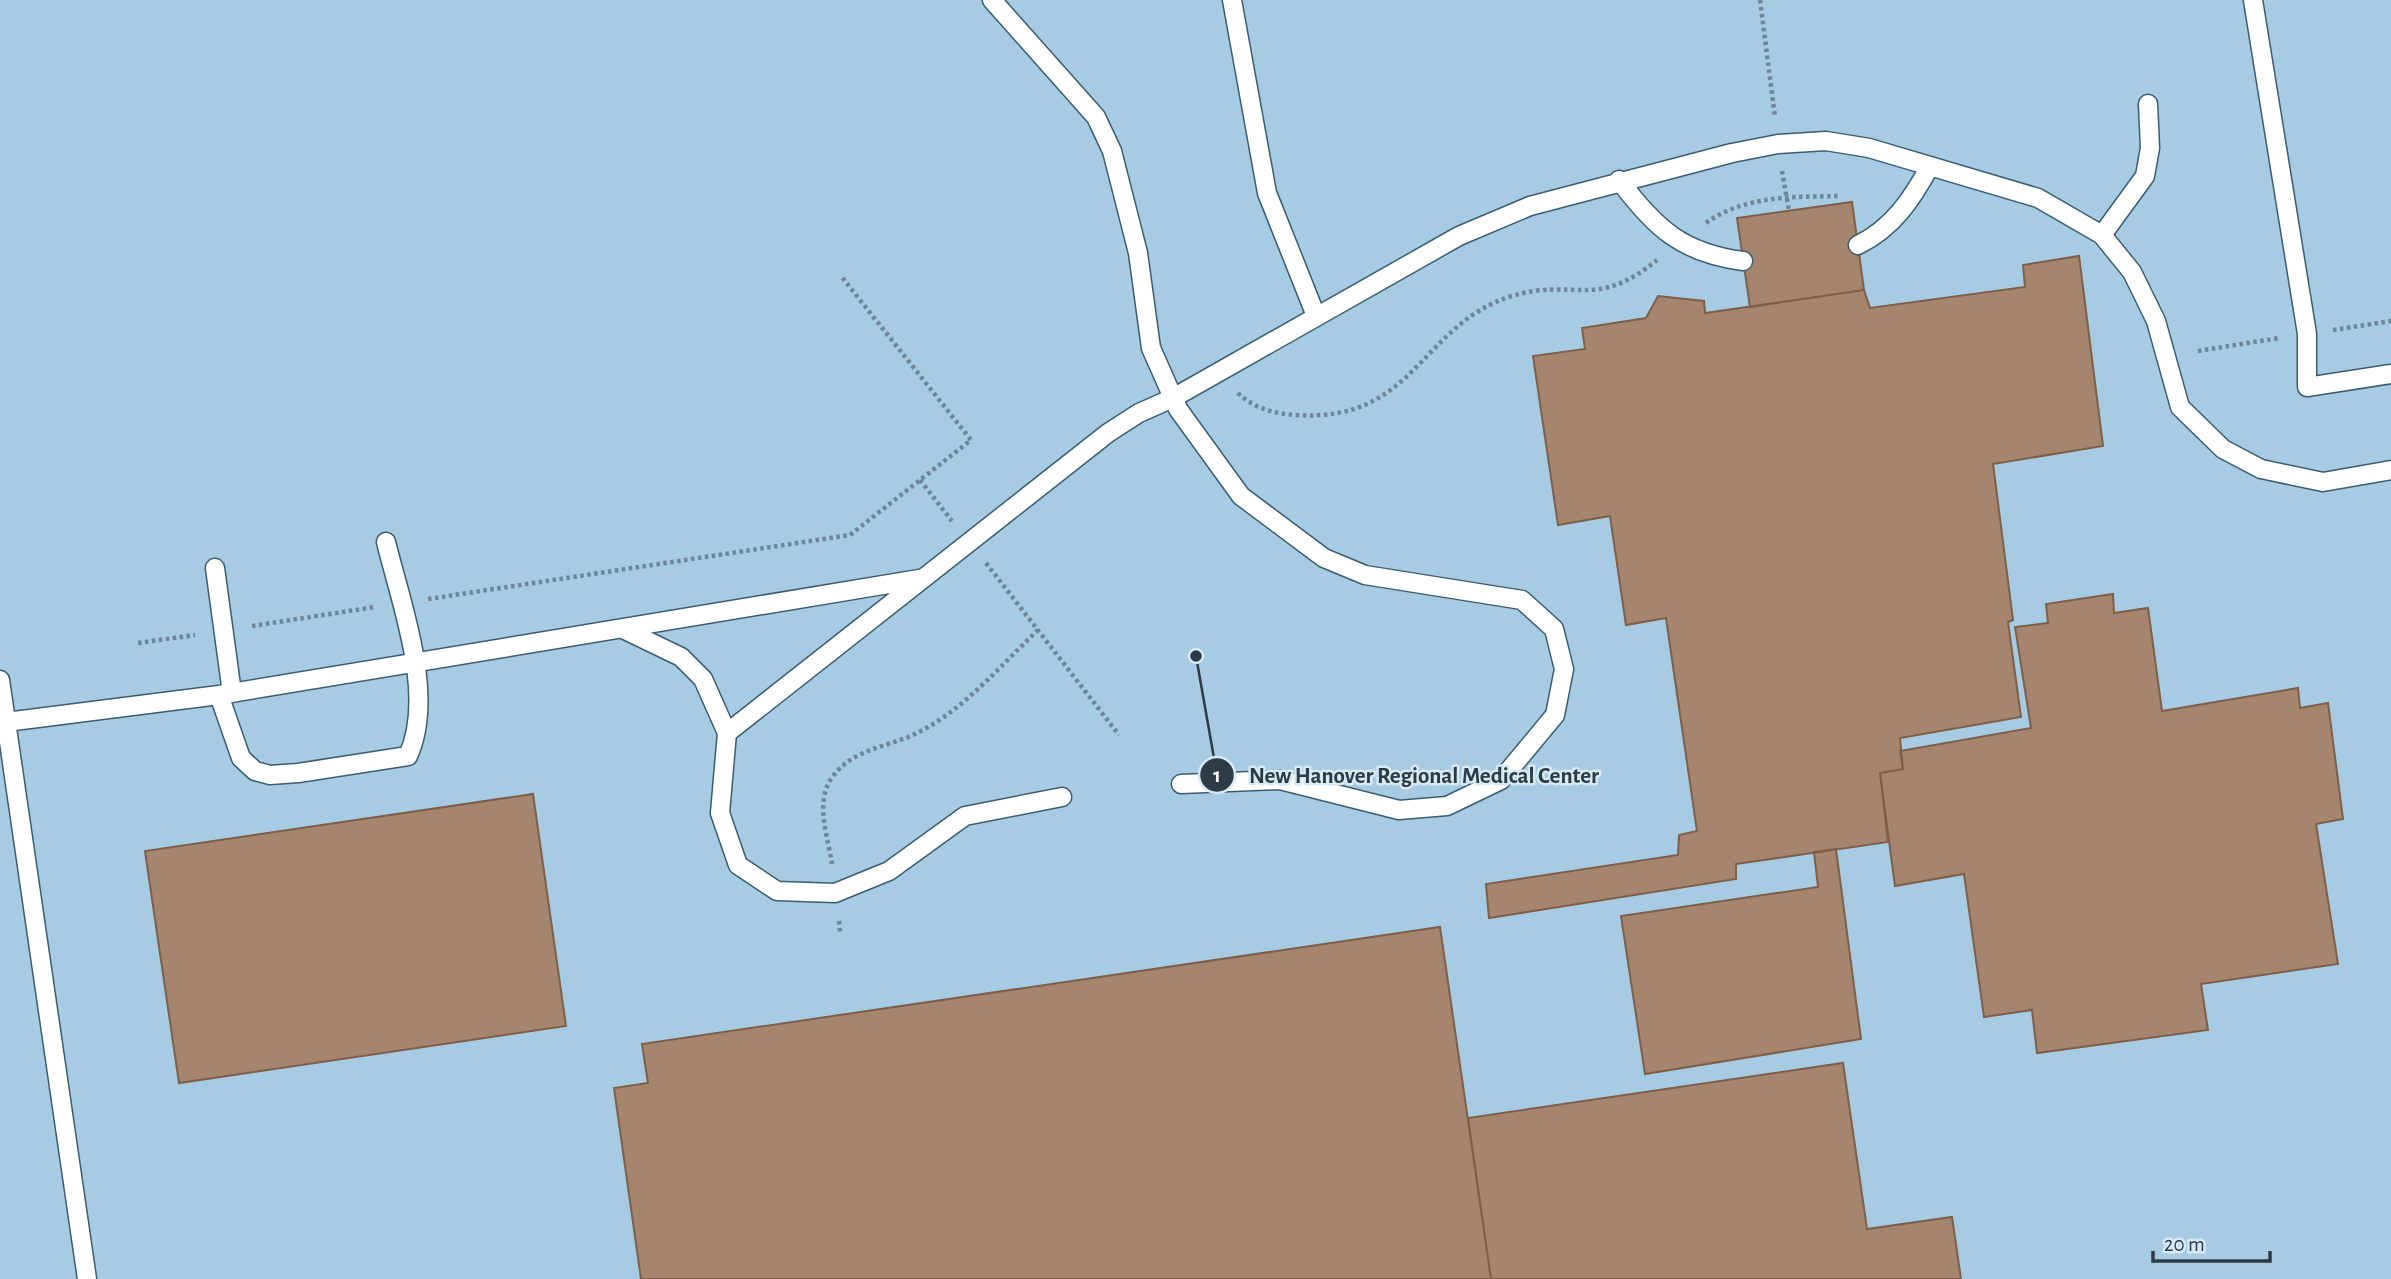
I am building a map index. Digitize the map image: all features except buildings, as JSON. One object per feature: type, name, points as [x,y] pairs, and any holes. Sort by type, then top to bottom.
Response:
[{"type":"lane","points":[[992,0],[1064,78],[1102,128],[1112,151],[1138,253],[1151,348],[1173,398],[1241,496],[1324,558],[1365,575],[1522,600],[1554,629],[1564,669],[1555,715],[1501,780],[1447,806],[1399,810],[1280,780],[1181,784]]},
{"type":"lane","points":[[1233,0],[1267,193],[1316,316]]},
{"type":"lane","points":[[2253,0],[2307,334],[2307,387],[2391,374]]},
{"type":"lane","points":[[2102,235],[2145,176],[2150,149],[2148,104]]},
{"type":"lane","points":[[727,733],[1108,433],[1316,316],[1459,236],[1530,206],[1619,180],[1778,144],[1826,141],[1869,148],[2038,198],[2102,235],[2132,272],[2156,321],[2180,407],[2223,449],[2261,469],[2323,482],[2391,470]]},
{"type":"lane","points":[[1858,245],[1879,235],[1910,203],[1930,166]]},
{"type":"lane","points":[[1619,180],[1645,214],[1678,243],[1713,257],[1743,261]]},
{"type":"lane","points":[[215,568],[223,631],[225,694],[241,758],[255,771],[270,775],[390,761],[408,756],[414,743],[418,712],[415,663],[386,542]]},
{"type":"lane","points":[[6,722],[225,694],[625,630],[923,578]]},
{"type":"lane","points":[[625,630],[681,657],[704,679],[727,733],[720,813],[738,865],[777,891],[835,893],[890,871],[965,816],[1062,797]]},
{"type":"lane","points":[[0,680],[87,1279]]},
{"type":"path","points":[[1760,0],[1789,211]]},
{"type":"path","points":[[1224,368],[1238,392],[1248,402],[1263,409],[1317,417],[1348,412],[1387,394],[1404,382],[1464,322],[1512,296],[1610,289],[1634,279],[1678,243],[1734,206],[1786,197],[1840,196]]},
{"type":"path","points":[[138,643],[850,534],[971,440],[841,276]]},
{"type":"path","points":[[920,480],[1118,735]]},
{"type":"path","points":[[840,932],[824,818],[824,799],[830,781],[852,758],[917,733],[944,717],[1038,631]]},
{"type":"place","name":"New Hanover Regional Medical Center","points":[[1196,656]]}]
